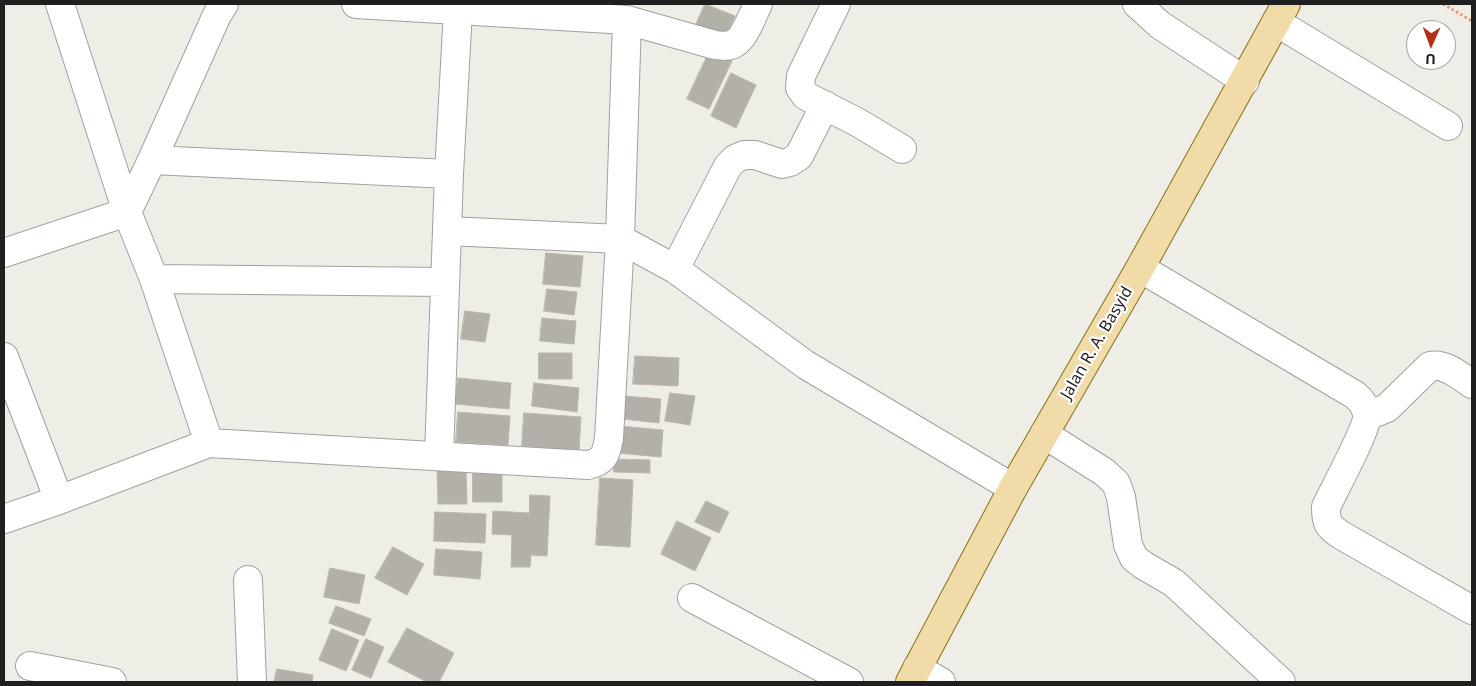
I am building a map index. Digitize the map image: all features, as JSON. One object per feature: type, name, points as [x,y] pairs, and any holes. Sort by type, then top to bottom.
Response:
[{"type":"main road","name":"Jalan R. A. Basyid","points":[[913,675],[1012,488],[1140,268],[1281,13]]},
{"type":"street","points":[[60,4],[128,212],[154,279],[209,443]]},
{"type":"street","points":[[4,254],[128,212],[217,15],[224,4]]},
{"type":"street","points":[[356,4],[420,6],[626,20],[715,45],[725,46],[734,44],[741,38],[758,4]]},
{"type":"street","points":[[836,4],[801,76],[800,88],[806,96],[857,122],[902,149]]},
{"type":"street","points":[[1137,4],[1160,25],[1244,81]]},
{"type":"street","points":[[439,456],[449,174],[458,10]]},
{"type":"street","points":[[1281,13],[1448,126]]},
{"type":"street","points":[[4,519],[209,443],[588,465],[598,462],[606,454],[609,438],[620,239],[626,20]]},
{"type":"street","points":[[675,269],[728,166],[735,159],[744,155],[755,155],[782,164],[790,162],[799,156],[825,105]]},
{"type":"street","points":[[152,160],[449,174]]},
{"type":"street","points":[[448,231],[620,239],[675,269],[806,365],[1012,488]]},
{"type":"street","points":[[1140,268],[1355,395],[1363,403],[1367,416],[1362,433],[1326,507],[1326,518],[1330,527],[1472,610]]},
{"type":"street","points":[[154,279],[445,282]]},
{"type":"street","points":[[4,357],[59,500]]},
{"type":"street","points":[[1367,416],[1387,408],[1430,366],[1437,364],[1443,366],[1472,384]]},
{"type":"street","points":[[1044,434],[1104,472],[1116,483],[1121,497],[1128,544],[1134,558],[1174,583],[1281,682]]},
{"type":"street","points":[[248,580],[252,682]]},
{"type":"street","points":[[692,598],[849,682]]},
{"type":"street","points":[[30,666],[112,682]]},
{"type":"street","points":[[913,675],[941,682]]},
{"type":"path","points":[[1443,4],[1472,21]]},
{"type":"building","points":[[705,4],[735,16],[724,40],[695,27]]},
{"type":"building","points":[[710,50],[732,61],[709,109],[687,99]]},
{"type":"building","points":[[731,73],[756,85],[736,128],[711,116]]},
{"type":"building","points":[[546,253],[583,256],[580,287],[543,284]]},
{"type":"building","points":[[547,289],[577,292],[574,315],[544,311]]},
{"type":"building","points":[[465,311],[490,314],[485,342],[461,339]]},
{"type":"building","points":[[542,318],[576,321],[574,344],[540,341]]},
{"type":"building","points":[[539,353],[572,353],[572,379],[539,379]]},
{"type":"building","points":[[635,356],[679,358],[678,386],[633,384]]},
{"type":"building","points":[[458,378],[511,383],[509,409],[455,404]]},
{"type":"building","points":[[534,383],[579,388],[577,412],[532,406]]},
{"type":"building","points":[[670,393],[695,396],[690,425],[665,421]]},
{"type":"building","points":[[624,396],[661,399],[659,423],[622,419]]},
{"type":"building","points":[[458,412],[510,416],[508,445],[456,442]]},
{"type":"building","points":[[524,413],[581,417],[579,450],[522,446]]},
{"type":"building","points":[[620,426],[663,430],[661,457],[618,453]]},
{"type":"building","points":[[614,459],[650,460],[650,473],[614,472]]},
{"type":"building","points":[[466,466],[467,504],[438,504],[437,467]]},
{"type":"building","points":[[473,473],[502,473],[502,502],[473,502]]},
{"type":"building","points":[[600,478],[633,480],[630,547],[596,545]]},
{"type":"building","points":[[530,495],[550,496],[547,556],[531,555],[530,567],[511,567],[512,535],[492,534],[493,511],[529,513]]},
{"type":"building","points":[[706,501],[729,512],[719,533],[695,522]]},
{"type":"building","points":[[435,512],[486,514],[485,543],[434,541]]},
{"type":"building","points":[[677,521],[711,538],[695,571],[661,554]]},
{"type":"building","points":[[393,547],[424,564],[407,595],[375,578]]},
{"type":"building","points":[[436,549],[482,552],[480,579],[434,575]]},
{"type":"building","points":[[330,568],[365,575],[359,604],[324,597]]},
{"type":"building","points":[[336,606],[371,619],[364,636],[329,623]]},
{"type":"building","points":[[407,628],[454,653],[439,682],[427,682],[388,662]]},
{"type":"building","points":[[332,629],[359,640],[346,671],[319,660]]},
{"type":"building","points":[[366,639],[384,647],[371,678],[352,670]]},
{"type":"building","points":[[277,669],[313,675],[312,682],[274,682]]}]
